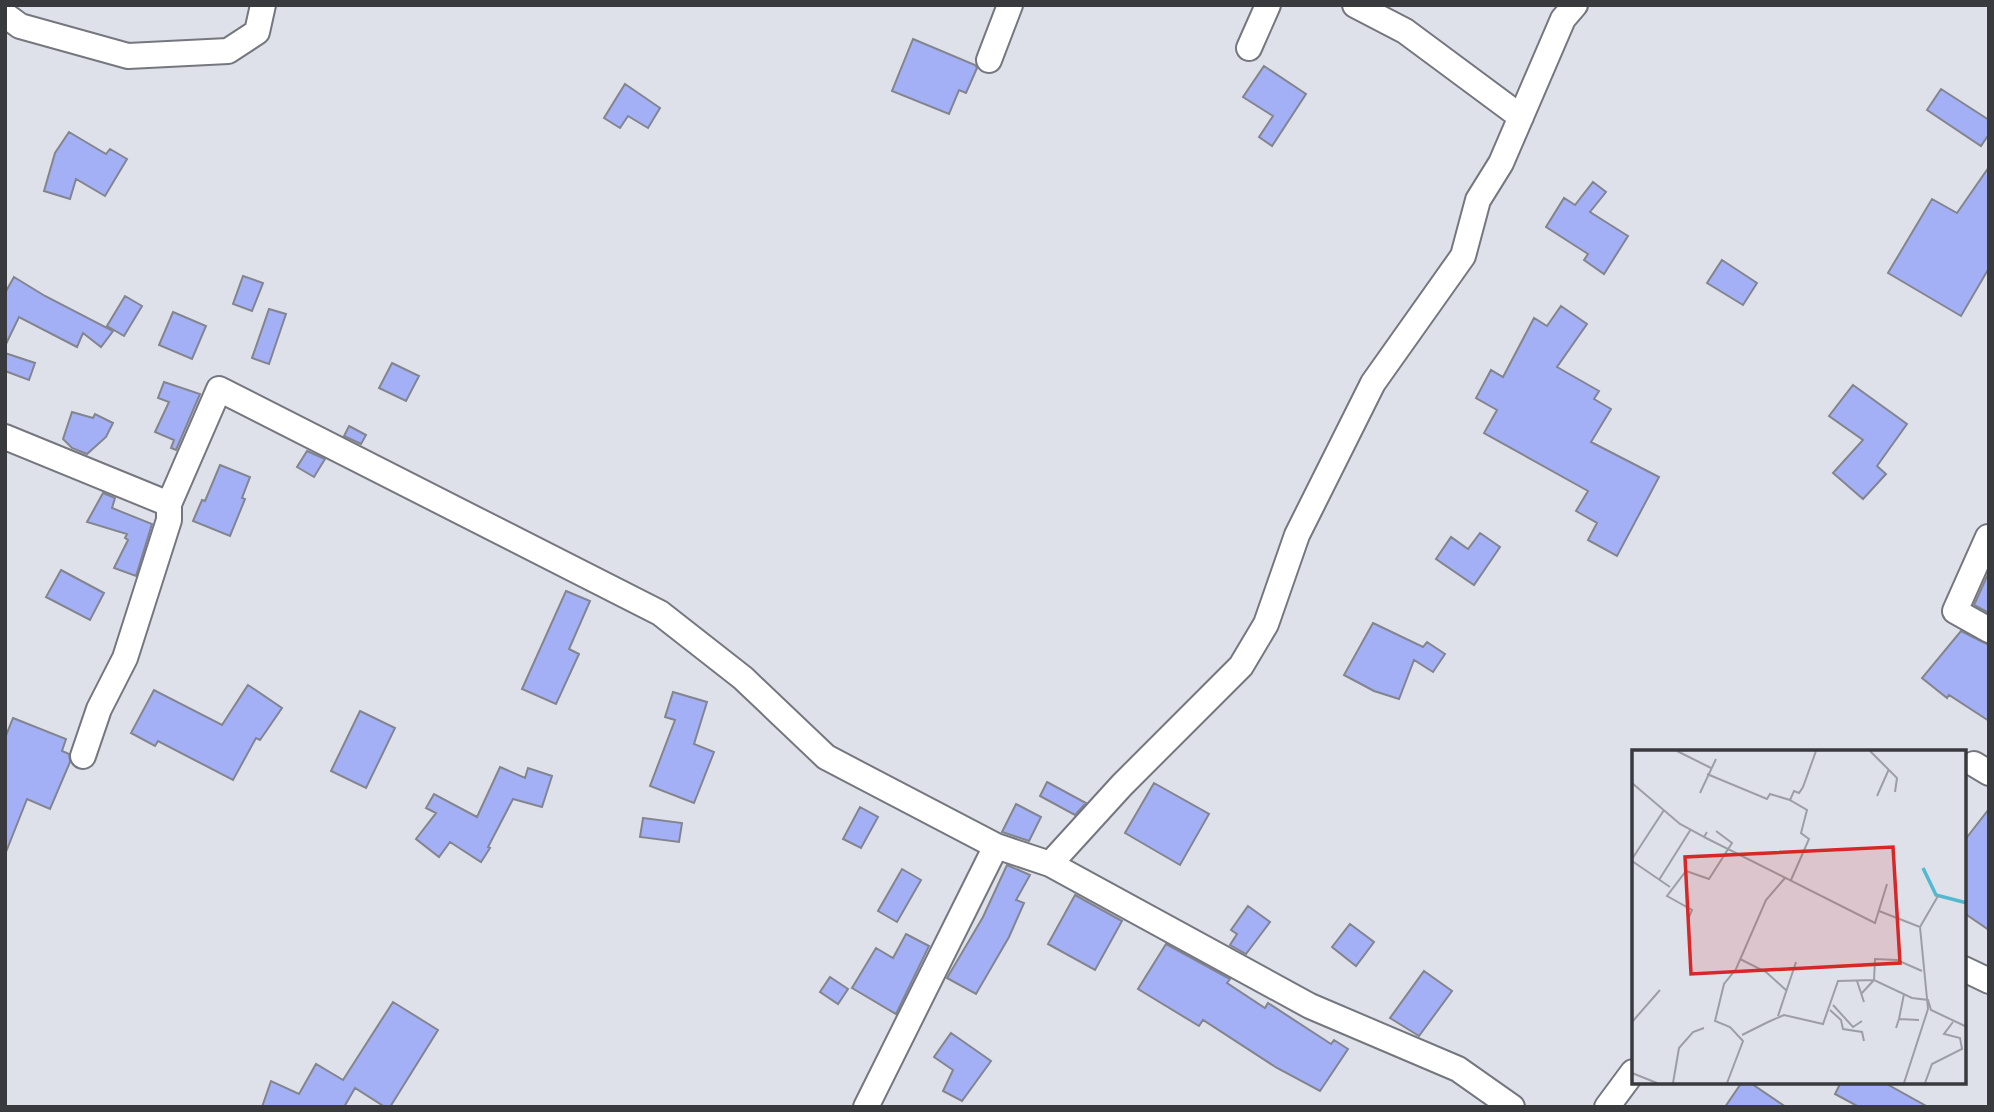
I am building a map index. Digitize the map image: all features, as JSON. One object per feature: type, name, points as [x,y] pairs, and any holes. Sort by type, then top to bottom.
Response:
[{"type":"street","points":[[5,15],[20,26],[128,56],[228,51],[257,32],[262,5]]},
{"type":"street","points":[[989,60],[1010,5]]},
{"type":"street","points":[[1249,48],[1268,5]]},
{"type":"street","points":[[1354,5],[1405,31],[1521,117]]},
{"type":"street","points":[[1051,864],[1122,785],[1241,666],[1266,624],[1297,535],[1373,383],[1463,256],[1478,200],[1501,163],[1563,19],[1575,5]]},
{"type":"street","points":[[83,756],[99,709],[125,658],[169,520],[169,504],[219,389],[660,613],[743,678],[826,757],[996,846],[1051,864],[1310,1006],[1458,1069],[1512,1107]]},
{"type":"street","points":[[5,437],[169,504]]},
{"type":"street","points":[[1988,537],[1955,611],[1989,630]]},
{"type":"street","points":[[866,1107],[996,846]]},
{"type":"street","points":[[1966,970],[1989,981]]},
{"type":"street","points":[[1607,1107],[1632,1073]]},
{"type":"building","points":[[913,39],[977,68],[966,93],[959,90],[949,114],[892,91]]},
{"type":"building","points":[[1264,66],[1306,94],[1272,146],[1259,137],[1273,116],[1243,97]]},
{"type":"building","points":[[625,84],[660,108],[648,128],[628,116],[620,128],[604,118]]},
{"type":"building","points":[[1941,89],[1989,120],[1989,134],[1981,146],[1927,110]]},
{"type":"building","points":[[69,132],[106,154],[110,149],[127,159],[105,196],[76,179],[70,199],[44,191],[55,153]]},
{"type":"building","points":[[1989,167],[1989,268],[1961,316],[1888,273],[1932,199],[1957,213]]},
{"type":"building","points":[[1593,182],[1606,192],[1590,212],[1628,236],[1604,274],[1584,260],[1588,254],[1546,227],[1564,198],[1575,205]]},
{"type":"building","points":[[1722,260],[1757,283],[1743,305],[1707,283]]},
{"type":"building","points":[[243,276],[263,283],[252,311],[233,304]]},
{"type":"building","points":[[14,277],[113,331],[101,347],[83,333],[77,347],[19,317],[5,346],[5,293]]},
{"type":"building","points":[[125,296],[142,306],[124,336],[107,326]]},
{"type":"building","points":[[1561,306],[1587,324],[1557,367],[1599,391],[1594,399],[1611,409],[1591,442],[1659,477],[1617,556],[1588,540],[1597,523],[1576,511],[1588,491],[1484,433],[1497,410],[1476,398],[1491,370],[1503,377],[1534,318],[1547,326]]},
{"type":"building","points":[[269,309],[286,314],[269,364],[252,358]]},
{"type":"building","points":[[173,312],[206,326],[192,359],[159,345]]},
{"type":"building","points":[[5,353],[35,363],[29,380],[5,371]]},
{"type":"building","points":[[392,363],[419,376],[406,401],[379,388]]},
{"type":"building","points":[[164,382],[200,394],[176,450],[171,448],[174,440],[155,432],[169,402],[158,398]]},
{"type":"building","points":[[1853,385],[1907,424],[1877,466],[1886,474],[1863,499],[1833,473],[1863,440],[1829,416]]},
{"type":"building","points":[[72,412],[93,418],[95,414],[113,423],[106,437],[87,454],[72,448],[63,439]]},
{"type":"building","points":[[349,426],[366,435],[361,444],[344,436]]},
{"type":"building","points":[[307,451],[325,459],[314,477],[297,467]]},
{"type":"building","points":[[220,465],[250,477],[242,498],[245,499],[230,536],[193,521],[202,500],[205,501]]},
{"type":"building","points":[[103,493],[115,498],[112,508],[152,524],[136,576],[114,568],[128,540],[125,538],[127,534],[87,522]]},
{"type":"building","points":[[1480,533],[1500,547],[1474,585],[1436,559],[1451,537],[1468,549]]},
{"type":"building","points":[[61,570],[104,593],[90,620],[46,597]]},
{"type":"building","points":[[1989,572],[1989,613],[1974,605]]},
{"type":"building","points":[[566,591],[590,601],[569,649],[579,654],[556,704],[522,689]]},
{"type":"building","points":[[1373,623],[1423,647],[1427,642],[1445,654],[1433,672],[1414,660],[1399,699],[1374,691],[1344,675]]},
{"type":"building","points":[[1961,631],[1989,645],[1989,721],[1949,695],[1947,698],[1922,678]]},
{"type":"building","points":[[248,685],[282,708],[260,740],[256,738],[233,780],[158,741],[155,746],[131,733],[154,690],[222,725]]},
{"type":"building","points":[[673,692],[707,702],[694,744],[714,752],[694,803],[650,786],[675,720],[665,717]]},
{"type":"building","points":[[360,711],[395,728],[366,788],[331,771]]},
{"type":"building","points":[[13,718],[66,739],[62,751],[69,754],[70,762],[50,809],[27,799],[6,852],[5,738]]},
{"type":"building","points":[[500,767],[525,778],[528,768],[552,776],[542,807],[513,799],[481,862],[450,842],[439,857],[416,839],[436,813],[426,808],[434,794],[477,817]]},
{"type":"building","points":[[1047,782],[1086,803],[1075,815],[1040,796]]},
{"type":"building","points":[[1154,783],[1209,814],[1180,865],[1125,833]]},
{"type":"building","points":[[1016,804],[1041,817],[1029,841],[1002,832]]},
{"type":"building","points":[[860,807],[878,817],[861,848],[843,839]]},
{"type":"building","points":[[1989,809],[1989,930],[1966,914],[1966,838]]},
{"type":"building","points":[[643,818],[682,823],[679,842],[640,837]]},
{"type":"building","points":[[1007,865],[1030,875],[1016,900],[1024,903],[1009,937],[976,994],[947,978],[983,917]]},
{"type":"building","points":[[902,869],[921,880],[897,922],[878,911]]},
{"type":"building","points":[[1075,895],[1122,921],[1095,970],[1048,944]]},
{"type":"building","points":[[1248,906],[1270,922],[1246,954],[1230,945],[1237,934],[1231,930]]},
{"type":"building","points":[[1350,924],[1374,942],[1356,966],[1332,947]]},
{"type":"building","points":[[906,934],[929,946],[896,1014],[852,988],[876,948],[893,958]]},
{"type":"building","points":[[1166,944],[1230,979],[1227,983],[1265,1008],[1268,1003],[1331,1044],[1334,1040],[1348,1049],[1320,1091],[1277,1068],[1203,1020],[1199,1026],[1138,989]]},
{"type":"building","points":[[1424,971],[1452,991],[1419,1036],[1390,1018]]},
{"type":"building","points":[[830,977],[848,989],[838,1004],[820,992]]},
{"type":"building","points":[[393,1002],[438,1030],[390,1107],[385,1107],[355,1088],[344,1107],[262,1107],[271,1081],[299,1094],[316,1064],[343,1080]]},
{"type":"building","points":[[951,1033],[991,1061],[962,1101],[943,1091],[953,1070],[934,1057]]},
{"type":"building","points":[[1741,1084],[1752,1084],[1786,1107],[1725,1107]]},
{"type":"building","points":[[1840,1084],[1887,1084],[1928,1107],[1859,1107],[1835,1094]]}]
